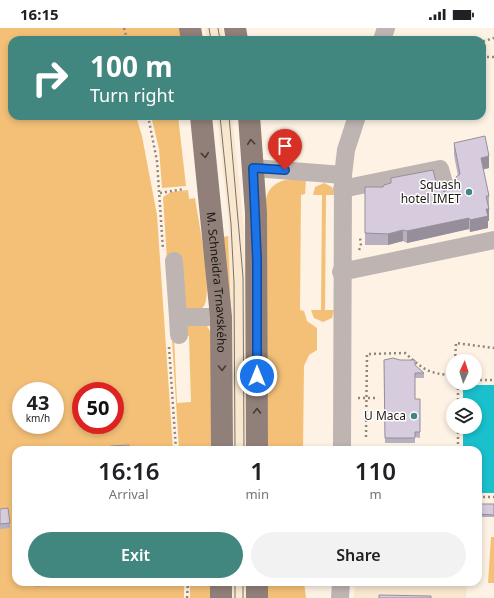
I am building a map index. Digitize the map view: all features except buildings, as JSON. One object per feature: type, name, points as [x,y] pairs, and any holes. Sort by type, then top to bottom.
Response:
[{"type":"main road","name":"M. Schneidra Trnavského","points":[[200,120],[221,317],[222,446]]},
{"type":"main road","points":[[249,120],[257,260],[257,446]]},
{"type":"main road","points":[[221,586],[221,598]]},
{"type":"main road","points":[[257,586],[257,598]]},
{"type":"street","points":[[342,446],[342,182],[346,150],[356,120]]},
{"type":"street","points":[[253,168],[342,182],[440,169],[446,190]]},
{"type":"street","points":[[341,272],[494,240]]},
{"type":"street","points":[[174,261],[178,335]]},
{"type":"street","points":[[178,317],[221,317]]},
{"type":"street","points":[[340,598],[341,586]]},
{"type":"path","points":[[160,193],[184,189]]},
{"type":"path","points":[[455,354],[456,343],[494,348]]},
{"type":"path","points":[[366,437],[367,354],[405,353],[416,363],[434,374],[446,375]]},
{"type":"path","points":[[482,380],[494,380]]},
{"type":"path","points":[[458,434],[458,446]]},
{"type":"path","points":[[482,497],[494,497]]},
{"type":"path","points":[[187,598],[188,586]]},
{"type":"shaded area","points":[[0,28],[181,28],[182,36],[8,36],[8,120],[137,120],[142,136],[157,215],[173,446],[12,446],[12,586],[184,586],[184,598],[0,598]]},
{"type":"shaded area","points":[[205,28],[222,28],[223,36],[206,36]]},
{"type":"shaded area","points":[[152,120],[178,120],[186,186],[162,188],[159,149]]},
{"type":"shaded area","points":[[217,120],[232,120],[244,228],[249,446],[230,446],[232,340],[228,236],[230,236]]},
{"type":"shaded area","points":[[292,179],[306,179],[305,194],[301,195],[300,310],[304,311],[307,321],[317,328],[317,350],[309,355],[304,366],[303,446],[267,446],[266,200],[272,187],[283,181]]},
{"type":"shaded area","points":[[324,183],[332,187],[335,195],[326,195],[325,310],[334,310],[332,318],[323,322],[314,318],[311,310],[321,310],[322,195],[313,195],[315,187]]},
{"type":"shaded area","points":[[188,190],[189,199],[195,198],[202,237],[207,286],[204,306],[174,336],[177,403],[191,402],[189,336],[182,335],[187,326],[201,324],[207,326],[211,333],[212,446],[179,446],[163,197],[171,192]]},
{"type":"shaded area","points":[[228,236],[232,340],[222,237]]},
{"type":"shaded area","points":[[491,537],[494,537],[494,583],[488,583]]},
{"type":"shaded area","points":[[190,586],[212,586],[212,598],[190,598]]},
{"type":"shaded area","points":[[229,586],[248,586],[248,598],[229,598]]},
{"type":"shaded area","points":[[266,586],[304,586],[306,598],[266,598]]},
{"type":"shaded area","points":[[355,586],[467,586],[466,598],[354,598]]},
{"type":"water","points":[[482,385],[494,385],[494,493],[482,493],[482,446],[463,446],[463,434],[482,434],[482,398],[463,398],[463,390],[482,390]]},
{"type":"tram line","points":[[209,28],[210,36]]},
{"type":"tram line","points":[[218,28],[219,36]]},
{"type":"tram line","points":[[220,120],[231,224],[234,283],[235,446]]},
{"type":"tram line","points":[[229,120],[243,277],[244,446]]},
{"type":"tram line","points":[[235,586],[235,598]]},
{"type":"tram line","points":[[243,586],[243,598]]},
{"type":"place","name":"Squash hotel IMET","points":[[469,192]]},
{"type":"place","name":"U Maca","points":[[414,416]]},
{"type":"route","points":[[257,376],[257,260],[253,168],[285,170]]}]
